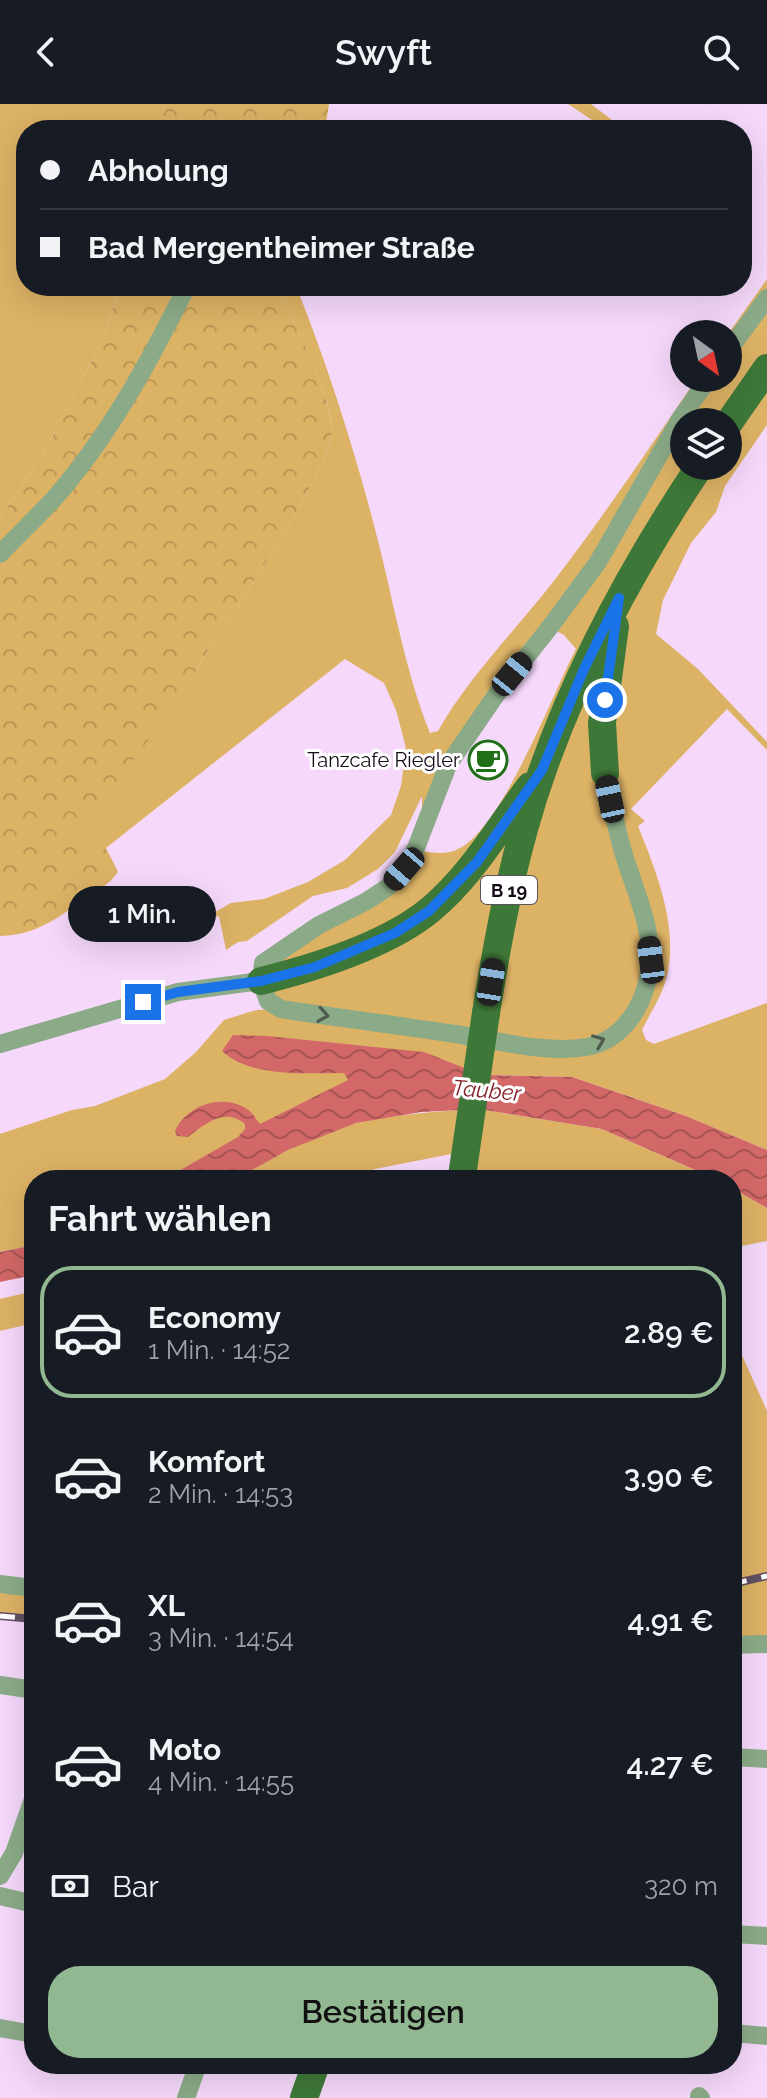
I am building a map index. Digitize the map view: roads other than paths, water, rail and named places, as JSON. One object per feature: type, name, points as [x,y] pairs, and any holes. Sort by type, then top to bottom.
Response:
[{"type":"main road","points":[[739,408],[767,368]]},
{"type":"main road","name":"B 19","points":[[463,1170],[486,1013],[509,890],[542,770],[584,669],[619,598],[691,480]]},
{"type":"main road","points":[[605,773],[602,723],[619,598]]},
{"type":"main road","points":[[261,981],[315,967],[395,933],[429,911],[477,862],[542,770]]},
{"type":"main road","points":[[304,2098],[312,2074]]},
{"type":"street","points":[[0,554],[54,499],[102,434],[151,360],[182,296]]},
{"type":"street","points":[[742,332],[767,298]]},
{"type":"street","points":[[605,773],[623,854],[647,929],[651,960],[640,1004],[624,1028],[608,1039],[588,1046],[568,1048],[522,1045],[281,1009],[268,1001],[261,981],[263,963],[319,925],[388,887],[404,869],[416,848],[448,765],[496,695],[598,562],[680,419],[699,392]]},
{"type":"street","points":[[0,1044],[178,992],[261,981]]},
{"type":"street","points":[[0,1584],[24,1587]]},
{"type":"street","points":[[742,1645],[767,1644]]},
{"type":"street","points":[[0,1685],[24,1689]]},
{"type":"street","points":[[742,1758],[767,1759]]},
{"type":"street","points":[[0,1876],[14,1853],[24,1824]]},
{"type":"street","points":[[0,1896],[24,1902]]},
{"type":"street","points":[[742,1935],[767,1936]]},
{"type":"street","points":[[0,2028],[24,2032]]},
{"type":"street","points":[[742,2034],[767,2036]]},
{"type":"street","points":[[186,2098],[194,2074]]},
{"type":"water","name":"Tauber","points":[[233,1035],[267,1036],[424,1052],[482,1075],[572,1077],[686,1116],[767,1150],[767,1208],[742,1194],[742,1170],[695,1170],[602,1129],[479,1109],[421,1112],[356,1123],[288,1150],[252,1170],[180,1170],[238,1137],[245,1129],[245,1124],[238,1119],[223,1117],[188,1137],[177,1136],[175,1131],[181,1122],[196,1108],[216,1102],[237,1104],[249,1110],[260,1124],[348,1080],[344,1073],[263,1070],[234,1060],[222,1051]]},
{"type":"water","points":[[24,1247],[24,1277],[0,1282],[0,1252]]},
{"type":"railway","points":[[742,1582],[767,1576]]},
{"type":"railway","points":[[0,1616],[24,1618]]},
{"type":"place","name":"Tanzcafe Riegler","points":[[488,760]]}]
